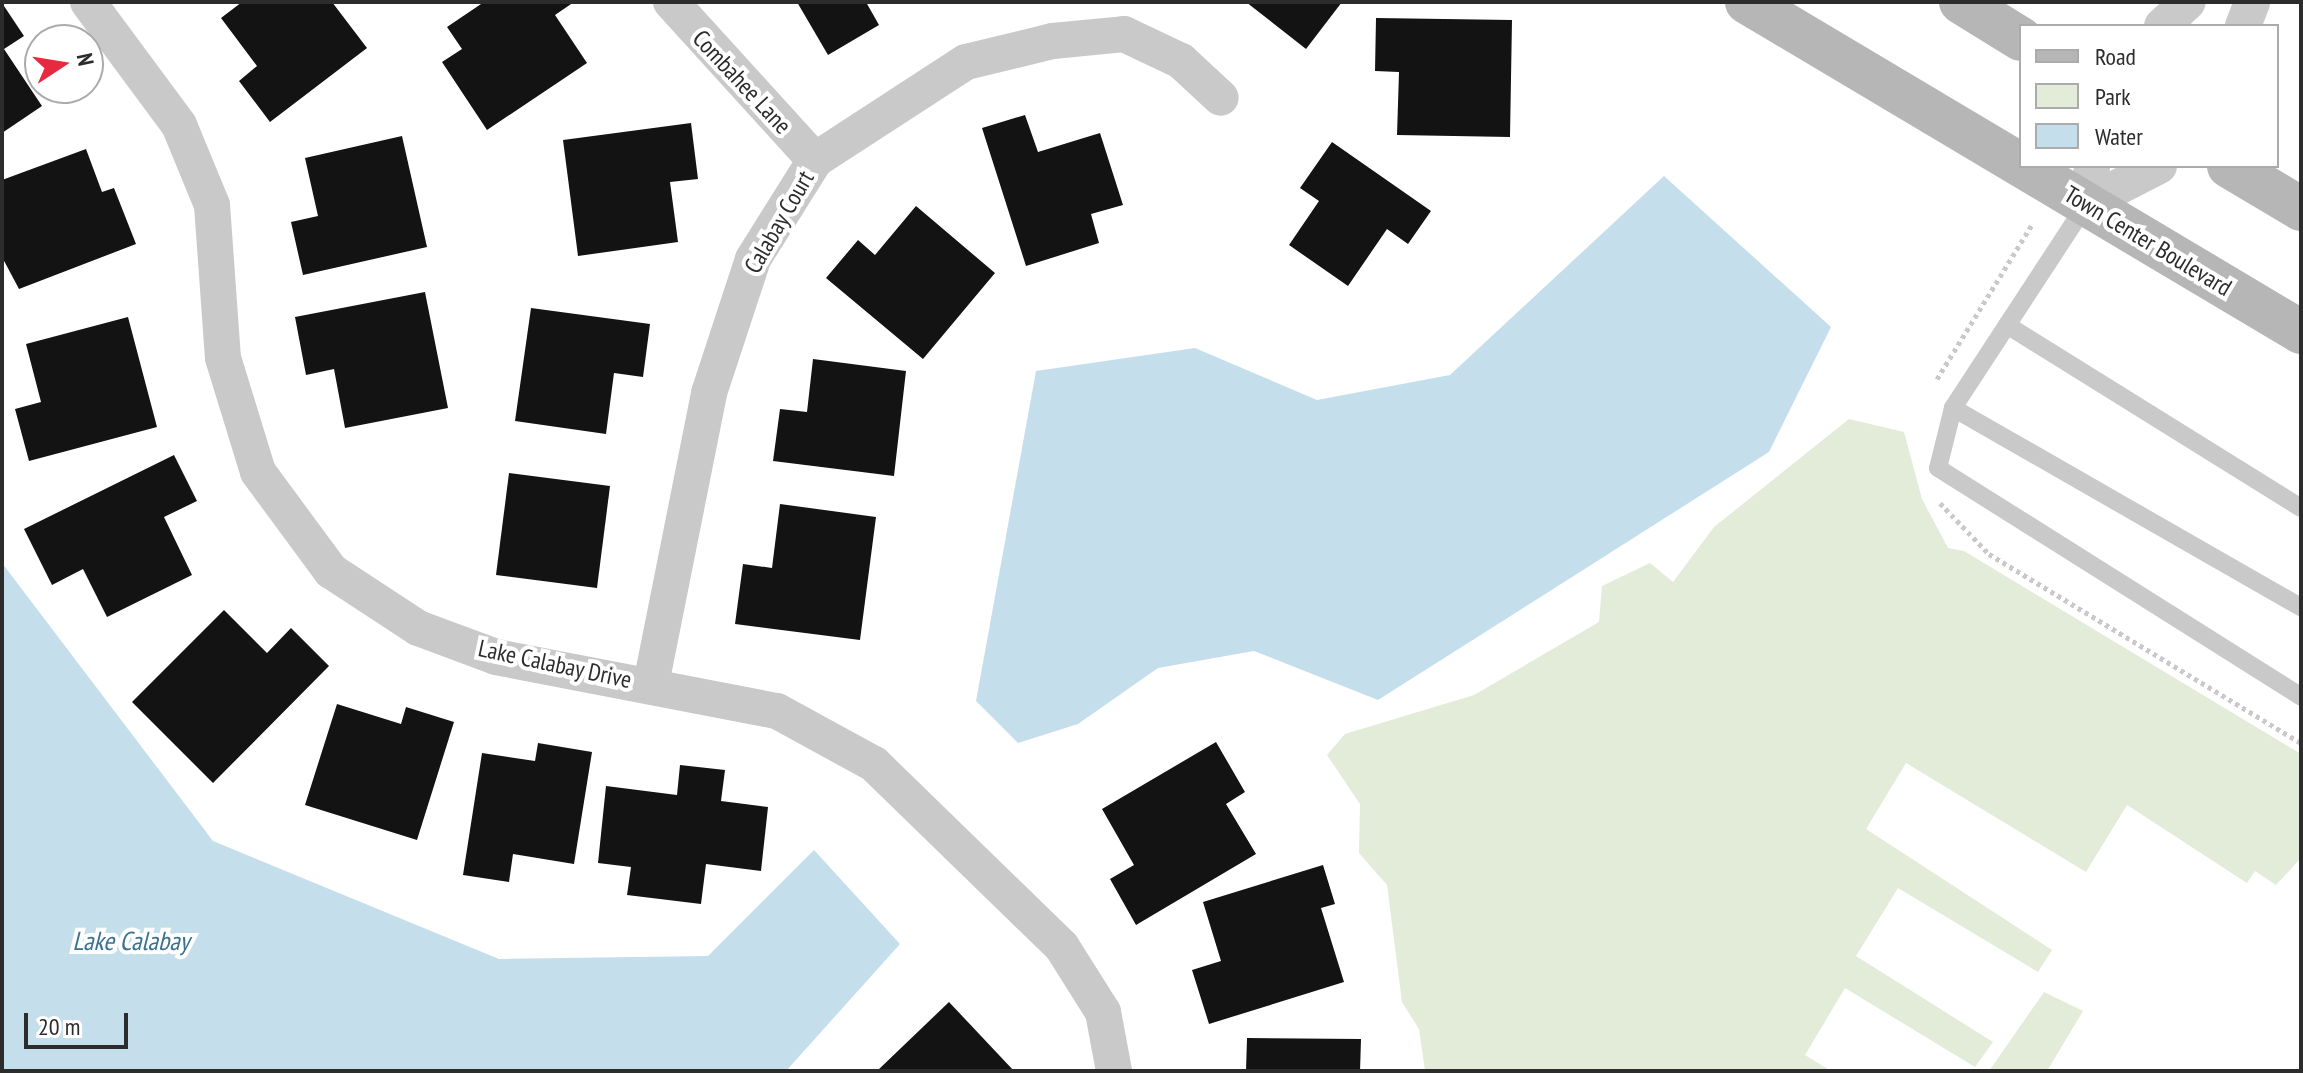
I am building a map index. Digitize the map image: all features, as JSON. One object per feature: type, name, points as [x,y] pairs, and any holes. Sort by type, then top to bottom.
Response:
[{"type":"street","name":"Lake Calabay Drive","points":[[88,2],[179,125],[212,205],[223,358],[258,472],[331,571],[418,628],[496,657],[651,684],[777,711],[874,764],[1062,947],[1103,1012],[1114,1071]]},
{"type":"street","name":"Combahee Lane","points":[[671,2],[815,160]]},
{"type":"street","name":"Town Center Boulevard","points":[[1747,2],[2019,147]]},
{"type":"street","points":[[1961,2],[2019,38]]},
{"type":"street","points":[[2164,24],[2188,2]]},
{"type":"street","points":[[2244,24],[2252,2]]},
{"type":"street","name":"Calabay Court","points":[[651,684],[709,393],[753,259],[815,160],[966,62],[1053,41],[1124,34],[1181,61],[1221,98]]},
{"type":"street","name":"Town Center Boulevard","points":[[2059,168],[2089,184],[2301,332]]},
{"type":"street","points":[[2089,184],[2151,168]]},
{"type":"street","points":[[2232,168],[2301,209]]},
{"type":"lane","points":[[2089,184],[2007,325],[1953,408],[1938,468],[2301,697]]},
{"type":"lane","points":[[2007,325],[2301,508]]},
{"type":"lane","points":[[1953,408],[2301,607]]},
{"type":"green space","points":[[1849,419],[1904,432],[1922,499],[1948,548],[1964,551],[2301,754],[2301,858],[2276,885],[2255,871],[2247,883],[2127,805],[2086,872],[1906,763],[1866,829],[2052,950],[2038,972],[1898,888],[1856,956],[1993,1042],[1975,1067],[1845,988],[1805,1055],[1831,1071],[1425,1071],[1419,1029],[1402,1002],[1387,885],[1359,853],[1360,804],[1327,755],[1345,734],[1474,695],[1599,622],[1602,586],[1650,563],[1673,582],[1714,527]]},
{"type":"green space","points":[[2044,992],[2083,1011],[2047,1071],[1989,1071]]},
{"type":"water","points":[[1664,176],[1831,327],[1769,452],[1378,700],[1254,651],[1158,668],[1078,724],[1018,743],[976,701],[1036,371],[1195,348],[1317,400],[1450,375]]},
{"type":"water","name":"Lake Calabay","points":[[2,563],[213,841],[499,959],[708,956],[814,850],[900,944],[786,1071],[2,1071]]},
{"type":"building","points":[[242,2],[332,2],[367,48],[270,122],[239,81],[257,66],[221,18]]},
{"type":"building","points":[[484,2],[574,2],[555,15],[587,63],[487,130],[442,62],[462,49],[447,27]]},
{"type":"building","points":[[797,2],[866,2],[879,25],[828,55]]},
{"type":"building","points":[[1246,2],[1342,2],[1306,49]]},
{"type":"building","points":[[2,3],[24,36],[4,49],[24,79],[24,104],[42,106],[2,133]]},
{"type":"building","points":[[1376,18],[1512,20],[1510,137],[1397,135],[1399,72],[1375,71]]},
{"type":"building","points":[[1025,115],[1038,152],[1100,133],[1123,205],[1091,214],[1099,243],[1026,266],[982,128]]},
{"type":"building","points":[[691,123],[698,179],[670,182],[678,242],[578,256],[563,140]]},
{"type":"building","points":[[402,136],[427,247],[303,275],[291,222],[318,216],[305,158]]},
{"type":"building","points":[[1332,142],[1431,211],[1408,244],[1387,229],[1348,286],[1289,245],[1319,201],[1300,188]]},
{"type":"building","points":[[86,149],[102,192],[114,188],[136,244],[19,289],[2,257],[2,180]]},
{"type":"building","points":[[916,206],[995,273],[923,359],[826,278],[858,240],[875,255]]},
{"type":"building","points":[[425,292],[448,408],[345,428],[334,369],[306,375],[295,317]]},
{"type":"building","points":[[531,308],[650,324],[643,377],[614,373],[606,434],[515,421]]},
{"type":"building","points":[[128,317],[157,427],[29,461],[15,409],[41,402],[26,344]]},
{"type":"building","points":[[813,359],[906,371],[894,476],[773,461],[780,409],[807,412]]},
{"type":"building","points":[[174,455],[197,501],[164,517],[192,575],[107,617],[83,569],[52,585],[24,529]]},
{"type":"building","points":[[509,473],[610,486],[597,588],[496,575]]},
{"type":"building","points":[[780,504],[876,517],[860,640],[735,624],[743,564],[772,568]]},
{"type":"building","points":[[224,610],[267,653],[291,628],[329,666],[213,783],[132,702]]},
{"type":"building","points":[[337,704],[401,724],[406,707],[454,722],[417,840],[305,805]]},
{"type":"building","points":[[1216,742],[1245,792],[1226,804],[1256,854],[1136,925],[1110,879],[1134,865],[1102,809]]},
{"type":"building","points":[[538,743],[592,752],[574,864],[513,854],[509,882],[463,875],[482,753],[535,761]]},
{"type":"building","points":[[680,765],[725,770],[721,801],[768,807],[761,871],[706,864],[701,904],[627,895],[631,867],[598,863],[606,786],[677,795]]},
{"type":"building","points":[[1323,865],[1335,904],[1321,908],[1344,982],[1209,1024],[1192,970],[1221,961],[1203,902]]},
{"type":"building","points":[[949,1002],[1014,1071],[877,1071]]},
{"type":"building","points":[[1247,1038],[1361,1039],[1360,1071],[1246,1071]]}]
